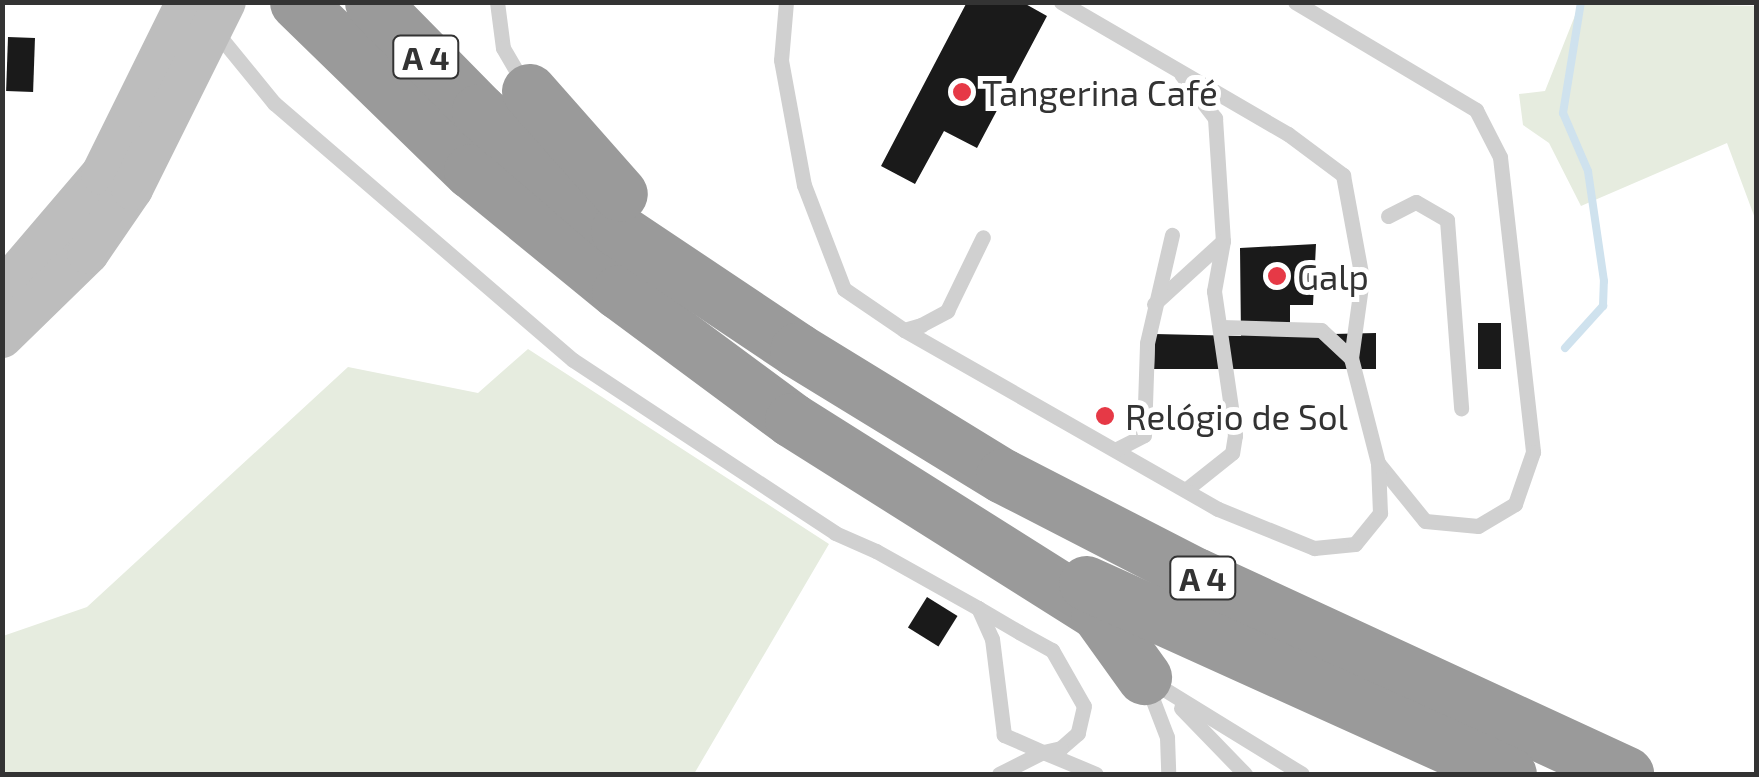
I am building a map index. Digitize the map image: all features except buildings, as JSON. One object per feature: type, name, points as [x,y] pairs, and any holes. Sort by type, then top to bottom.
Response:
[{"type":"highway","name":"A 4","points":[[296,2],[471,171],[619,292],[792,420],[983,536],[1509,774]]},
{"type":"highway","name":"A 4","points":[[372,2],[479,111],[618,230],[797,350],[1002,476],[1178,566],[1626,774]]},
{"type":"highway","points":[[530,91],[609,183],[797,350]]},
{"type":"highway","points":[[983,536],[1098,613],[1144,676]]},
{"type":"street","points":[[2,338],[88,254],[190,2]]},
{"type":"street","points":[[2,291],[117,181],[225,2]]},
{"type":"lane","points":[[190,2],[274,103],[522,322],[653,419],[835,533],[1052,650],[1075,682],[1084,706],[1078,732],[999,774]]},
{"type":"lane","points":[[497,2],[503,48],[530,91]]},
{"type":"lane","points":[[786,2],[780,60],[824,255],[844,289],[904,330],[1188,488],[1218,509],[1334,549],[1370,532],[1380,513],[1378,463],[1351,358],[1362,279],[1343,175],[1176,68],[1061,2]]},
{"type":"lane","points":[[1295,2],[1476,110],[1500,157],[1532,452],[1514,504],[1478,526],[1426,521],[1378,463]]},
{"type":"lane","points":[[1176,68],[1215,118],[1224,241],[1214,292],[1222,327],[1232,453],[1188,488]]},
{"type":"lane","points":[[1388,216],[1416,202],[1447,220],[1461,408]]},
{"type":"lane","points":[[1117,449],[1144,435],[1154,304],[1172,234]]},
{"type":"lane","points":[[904,330],[947,310],[983,237]]},
{"type":"lane","points":[[1154,304],[1224,241]]},
{"type":"lane","points":[[1222,327],[1322,330],[1351,358]]},
{"type":"lane","points":[[978,608],[992,639],[1004,735],[1096,774]]},
{"type":"lane","points":[[1144,676],[1167,737],[1168,774]]},
{"type":"lane","points":[[1144,676],[1245,774]]},
{"type":"lane","points":[[1144,676],[1302,774]]},
{"type":"shaded area","points":[[1580,3],[1756,6],[1756,221],[1727,143],[1581,206],[1549,143],[1523,125],[1519,94],[1545,91]]},
{"type":"shaded area","points":[[528,349],[829,544],[694,774],[3,774],[3,636],[87,607],[348,367],[478,393]]},
{"type":"waterway","points":[[1565,348],[1603,306],[1604,281],[1588,171],[1563,113],[1581,2]]},
{"type":"place","name":"Tangerina Café","points":[[962,92]]},
{"type":"place","name":"Galp","points":[[1277,276]]},
{"type":"place","name":"Relógio de Sol","points":[[1105,416]]}]
